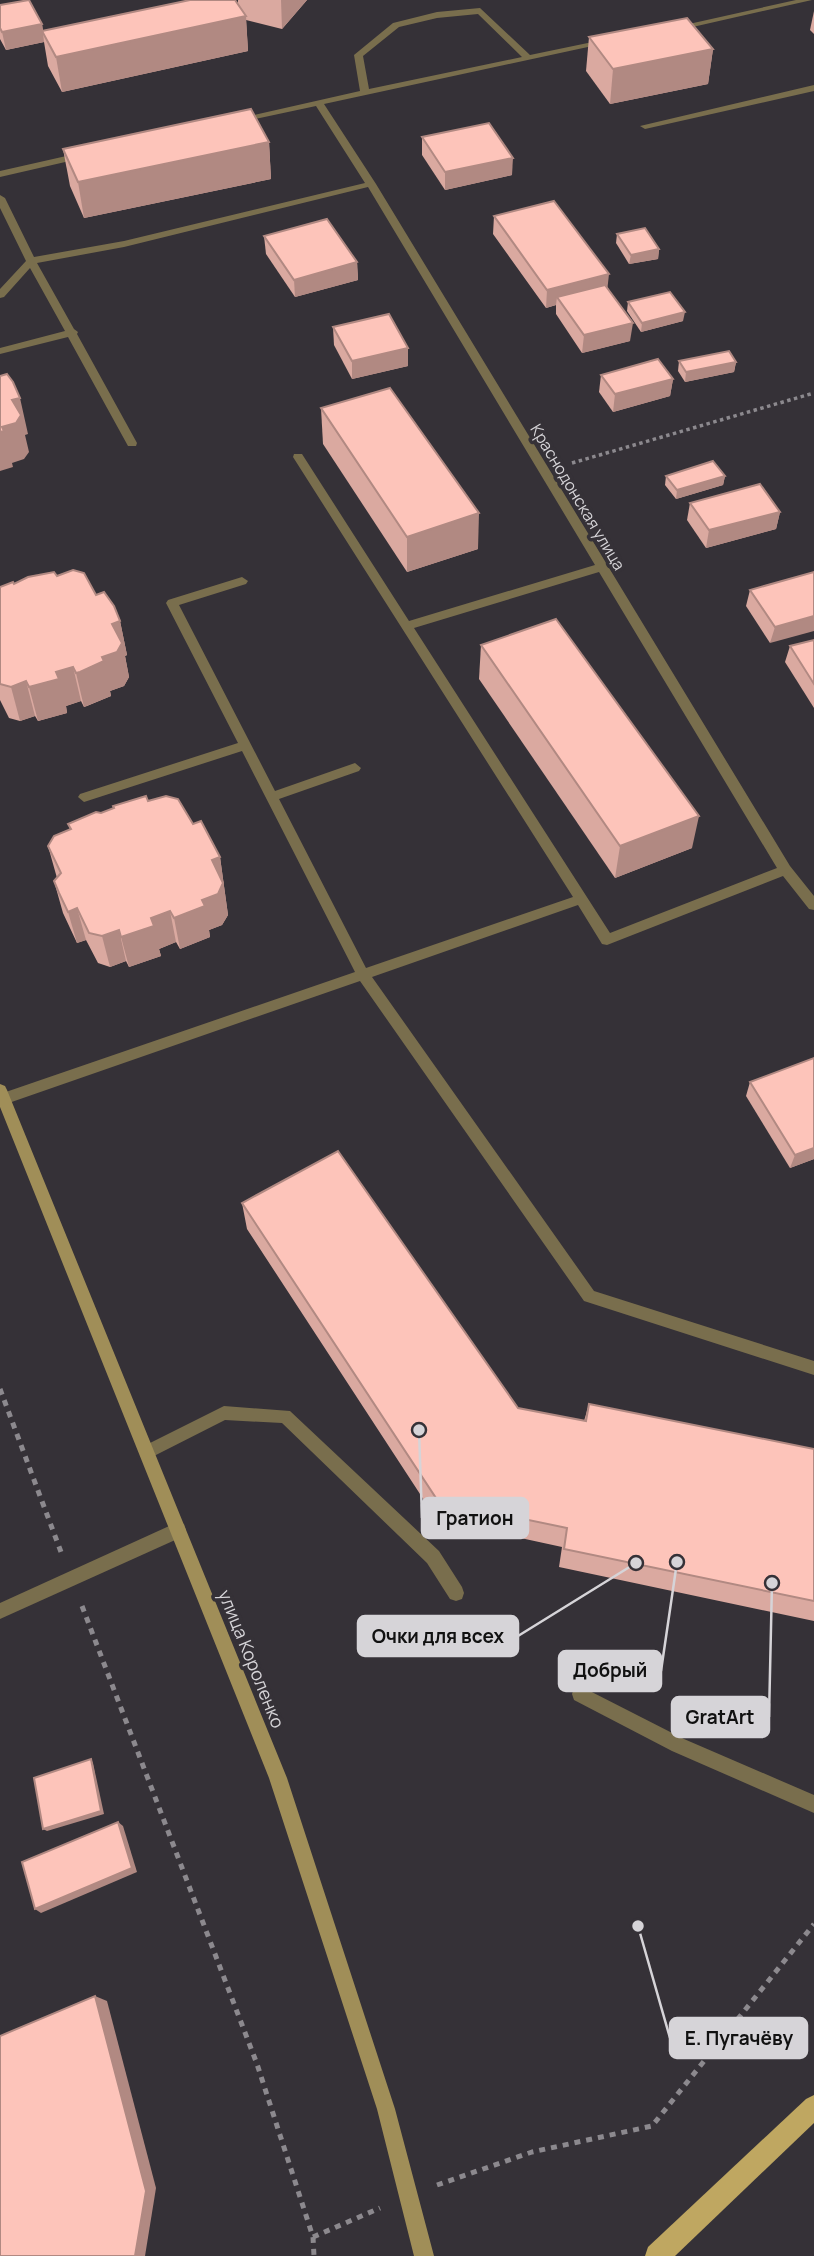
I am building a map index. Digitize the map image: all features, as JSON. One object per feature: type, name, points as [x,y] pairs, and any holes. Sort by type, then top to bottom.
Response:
[{"type":"main road","points":[[657,2256],[814,2107]]},
{"type":"street","name":"улица Короленко","points":[[2,1094],[278,1778],[378,2084],[410,2195],[424,2256]]},
{"type":"lane","points":[[661,30],[808,0]]},
{"type":"lane","points":[[365,92],[358,55],[396,25],[437,15],[480,11],[528,58]]},
{"type":"lane","points":[[225,123],[621,39]]},
{"type":"lane","points":[[645,126],[814,88]]},
{"type":"lane","name":"Краснодонская улица","points":[[318,102],[371,184],[785,870],[814,905]]},
{"type":"lane","points":[[0,174],[93,153]]},
{"type":"lane","points":[[0,295],[31,261],[124,244],[371,184]]},
{"type":"lane","points":[[0,198],[31,261],[73,332],[132,443]]},
{"type":"lane","points":[[0,351],[73,332]]},
{"type":"lane","points":[[298,457],[607,940],[785,870]]},
{"type":"lane","points":[[407,626],[602,567]]},
{"type":"lane","points":[[242,581],[172,603],[363,975],[589,1296],[814,1368]]},
{"type":"lane","points":[[83,797],[245,745]]},
{"type":"lane","points":[[271,797],[355,768]]},
{"type":"lane","points":[[2,1094],[363,975],[581,899]]},
{"type":"lane","points":[[147,1452],[224,1413],[285,1416],[433,1557],[456,1593]]},
{"type":"lane","points":[[0,1611],[178,1530]]},
{"type":"lane","points":[[580,1694],[678,1745],[814,1804]]},
{"type":"path","points":[[544,471],[814,393]]},
{"type":"path","points":[[0,1389],[257,2064],[313,2238],[314,2256]]},
{"type":"path","points":[[313,2238],[410,2195],[532,2152],[652,2126],[814,1924]]},
{"type":"building","points":[[29,0],[42,24],[2,32],[0,5]]},
{"type":"building","points":[[190,0],[235,0],[246,16],[56,57],[42,31]]},
{"type":"building","points":[[687,18],[713,49],[613,69],[589,37]]},
{"type":"building","points":[[251,109],[269,142],[78,182],[63,149]]},
{"type":"building","points":[[489,123],[513,158],[445,172],[422,137]]},
{"type":"building","points":[[554,201],[609,274],[547,290],[494,216]]},
{"type":"building","points":[[327,219],[357,262],[294,280],[264,236]]},
{"type":"building","points":[[645,228],[659,249],[631,255],[617,234]]},
{"type":"building","points":[[605,285],[633,323],[584,335],[557,297]]},
{"type":"building","points":[[670,292],[685,312],[642,323],[628,302]]},
{"type":"building","points":[[389,314],[408,348],[352,361],[333,327]]},
{"type":"building","points":[[729,351],[736,362],[686,372],[679,361]]},
{"type":"building","points":[[658,359],[673,379],[615,394],[601,375]]},
{"type":"building","points":[[7,374],[20,398],[12,400],[21,415],[16,423],[2,427],[4,431],[0,432],[0,376]]},
{"type":"building","points":[[390,388],[479,513],[407,537],[321,408]]},
{"type":"building","points":[[713,461],[725,476],[677,490],[666,476]]},
{"type":"building","points":[[760,484],[780,512],[709,530],[690,503]]},
{"type":"building","points":[[73,570],[84,573],[96,595],[104,592],[114,606],[120,621],[112,624],[122,643],[117,652],[102,657],[104,661],[80,672],[76,673],[73,667],[56,672],[59,679],[29,687],[26,681],[11,687],[0,684],[0,587],[28,577],[54,572],[57,576]]},
{"type":"building","points":[[814,572],[814,616],[775,627],[750,590]]},
{"type":"building","points":[[556,619],[699,816],[620,846],[481,645]]},
{"type":"building","points":[[814,640],[814,684],[790,646]]},
{"type":"building","points":[[146,796],[148,801],[166,796],[178,799],[193,824],[201,821],[220,857],[212,860],[223,883],[218,894],[202,900],[205,906],[174,918],[170,911],[151,918],[154,926],[121,937],[119,930],[102,936],[89,933],[77,908],[68,912],[59,893],[54,881],[61,873],[48,846],[54,836],[71,829],[68,824]]},
{"type":"building","points":[[814,1058],[814,1148],[795,1155],[750,1082]]},
{"type":"building","points":[[338,1151],[518,1408],[586,1421],[589,1404],[814,1449],[814,1601],[564,1549],[567,1528],[438,1501],[242,1203]]},
{"type":"building","points":[[91,1759],[101,1811],[43,1829],[34,1778]]},
{"type":"building","points":[[118,1822],[132,1868],[35,1909],[22,1862]]},
{"type":"building","points":[[95,1996],[146,2191],[135,2256],[0,2256],[0,2036]]},
{"type":"place","name":"Гратион","points":[[419,1430]]},
{"type":"place","name":"Добрый","points":[[677,1562]]},
{"type":"place","name":"Очки для всех","points":[[636,1563]]},
{"type":"place","name":"GratArt","points":[[772,1583]]},
{"type":"place","name":"Е. Пугачёву","points":[[638,1926]]}]
